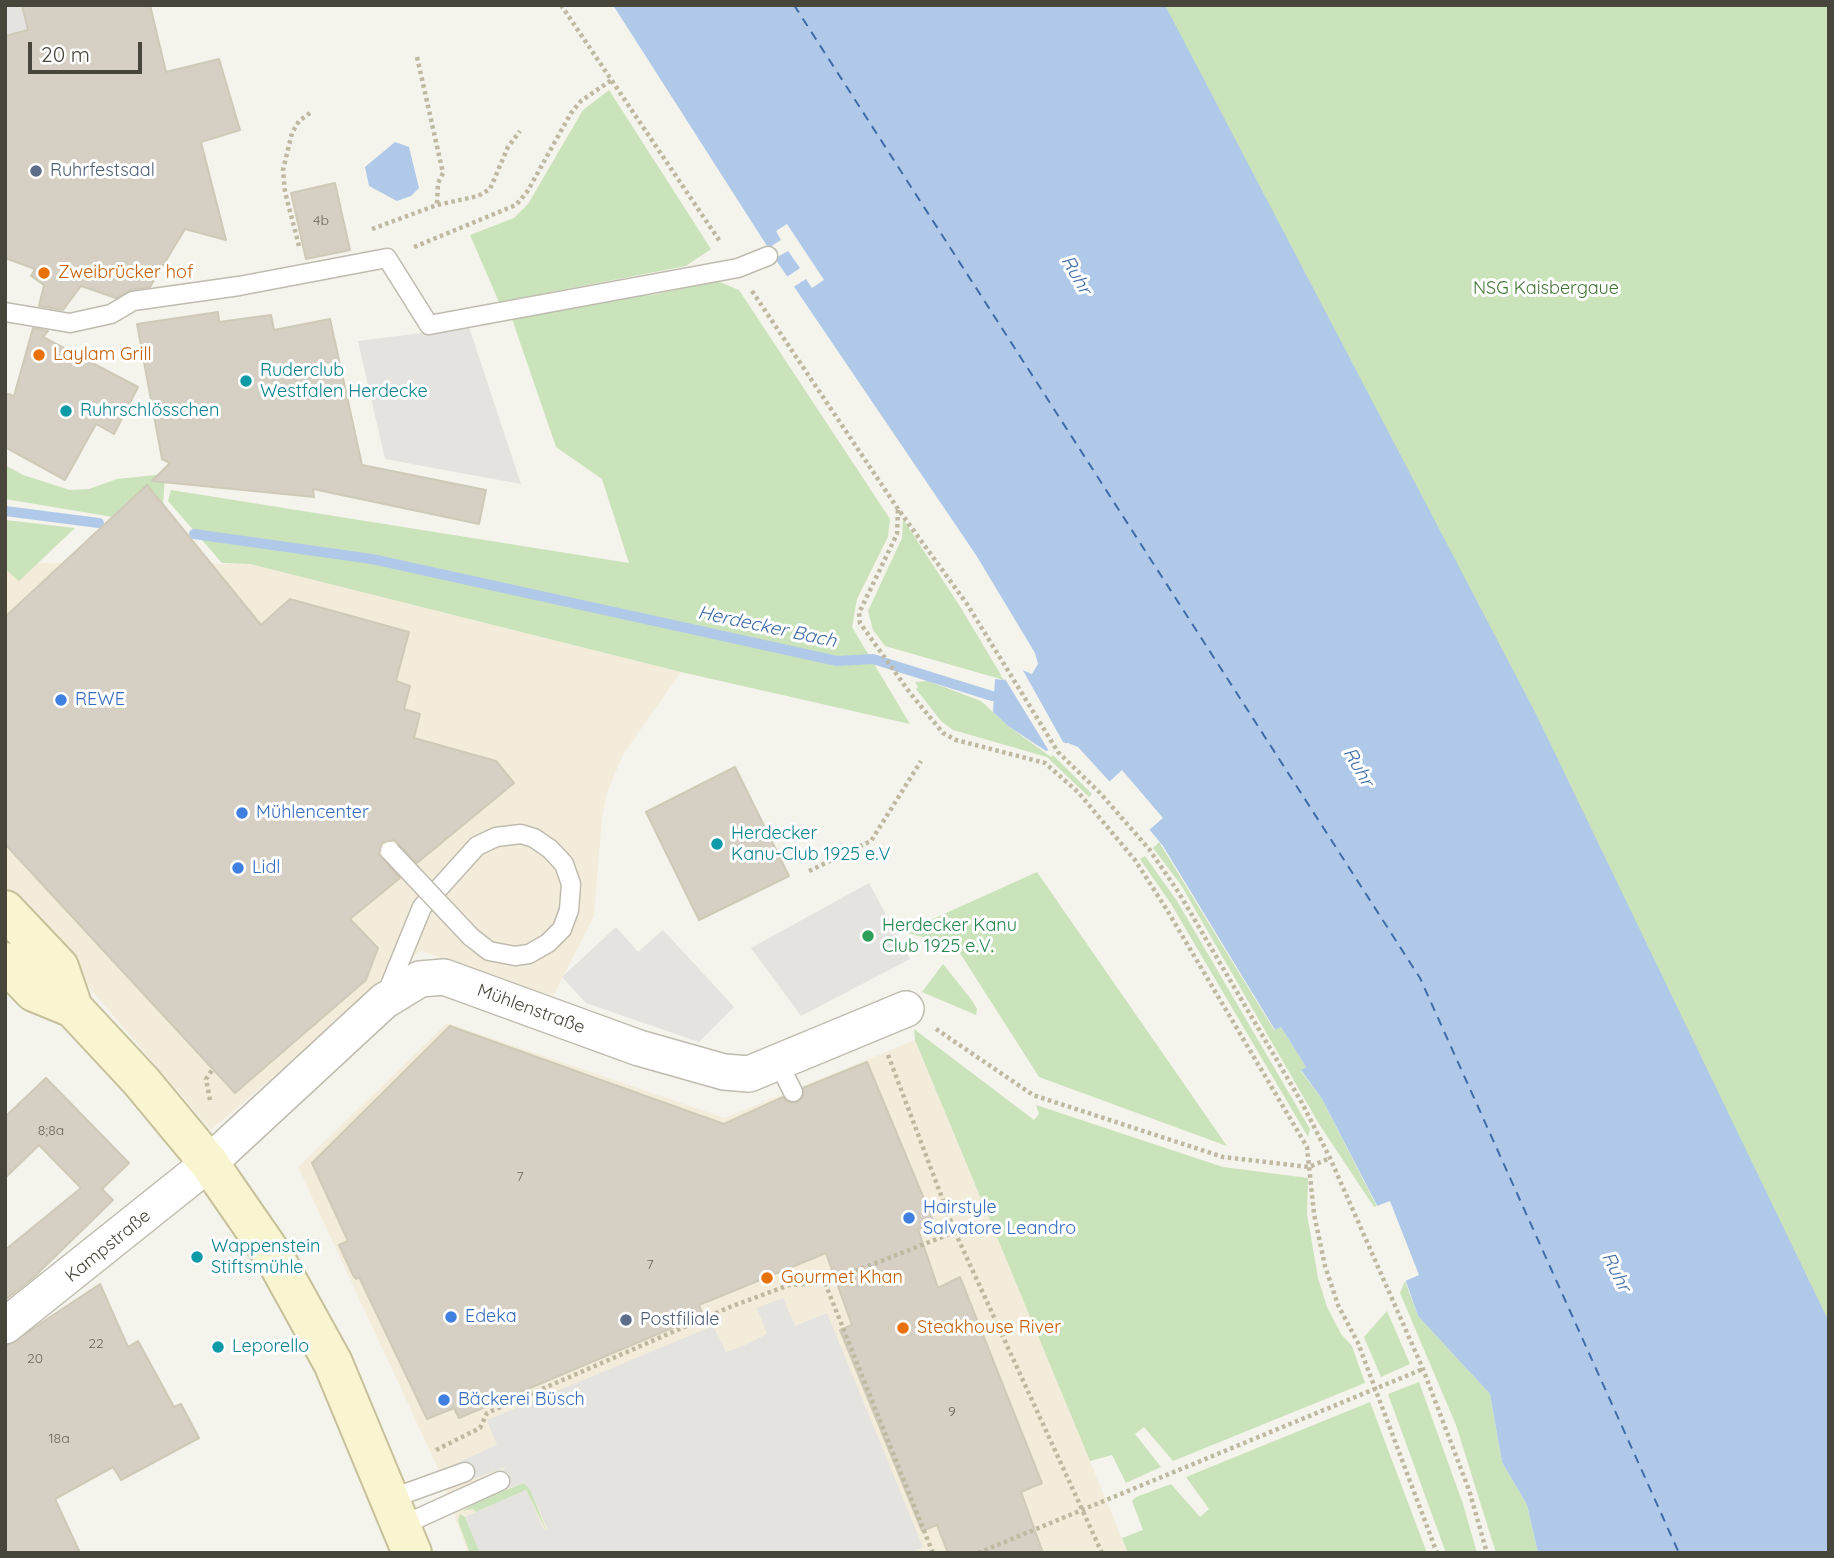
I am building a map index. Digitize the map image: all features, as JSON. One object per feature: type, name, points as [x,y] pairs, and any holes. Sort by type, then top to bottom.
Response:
[{"type":"main road","points":[[5,910],[58,967],[74,1008],[141,1081],[209,1163],[289,1283],[333,1363],[399,1526]]},
{"type":"main road","points":[[5,962],[34,992],[74,1008]]},
{"type":"street","name":"Mühlenstraße","points":[[209,1163],[384,1002],[420,979],[444,977],[639,1048],[724,1072],[786,1078],[890,1015]]},
{"type":"street","name":"Kampstraße","points":[[5,1326],[209,1163]]},
{"type":"lane","points":[[5,312],[69,323],[111,314],[133,301],[387,258],[429,325],[738,268],[768,256]]},
{"type":"lane","points":[[384,1002],[422,907],[458,867],[477,846],[496,837],[521,834],[534,838],[564,864],[571,884],[569,910],[562,929],[548,943],[529,954],[515,956],[489,951],[471,937],[390,851]]},
{"type":"lane","points":[[399,1526],[466,1472]]},
{"type":"lane","points":[[399,1526],[500,1481]]},
{"type":"path","points":[[387,258],[516,205],[527,192],[571,113],[581,101],[613,79],[561,5]]},
{"type":"path","points":[[417,57],[443,173],[438,183],[437,205]]},
{"type":"path","points":[[306,273],[285,192],[283,170],[292,133],[299,121],[310,113]]},
{"type":"path","points":[[341,265],[353,250],[355,234],[437,205],[478,196],[490,189],[508,147],[520,131]]},
{"type":"path","points":[[1437,1553],[1359,1343],[1338,1305],[1325,1266],[1314,1214],[1307,1147],[1167,910],[1106,823],[1045,763],[950,736],[933,723],[860,623],[859,613],[897,534],[898,509],[967,604],[1058,752],[1100,793],[1149,849],[1179,893],[1315,1126],[1423,1369],[1469,1490],[1487,1553]]},
{"type":"path","points":[[809,872],[872,841],[921,761]]},
{"type":"path","points":[[890,1015],[1033,1095],[1223,1157],[1309,1167],[1330,1158]]},
{"type":"path","points":[[890,1015],[955,1232],[1102,1553]]},
{"type":"path","points":[[206,1079],[212,1070]]},
{"type":"path","points":[[399,1526],[480,1428],[487,1413],[742,1302],[789,1285],[825,1283],[955,1232]]},
{"type":"path","points":[[825,1283],[933,1553]]},
{"type":"path","points":[[978,1553],[1423,1369]]},
{"type":"shaded area","points":[[5,5],[22,5],[28,30],[7,36],[5,50]]},
{"type":"shaded area","points":[[469,327],[521,484],[385,459],[358,341]]},
{"type":"shaded area","name":"Mühlencenter","points":[[5,563],[250,564],[681,672],[624,753],[608,790],[602,817],[594,916],[553,996],[420,951],[211,1130],[5,889]]},
{"type":"shaded area","points":[[869,883],[910,959],[801,1016],[751,948]]},
{"type":"shaded area","points":[[616,927],[638,952],[663,930],[734,1007],[699,1042],[586,1003],[562,977]]},
{"type":"shaded area","points":[[447,1023],[725,1118],[915,1040],[1128,1553],[468,1553],[437,1466],[298,1167]]},
{"type":"shaded area","points":[[783,1298],[795,1326],[827,1313],[923,1547],[910,1553],[480,1553],[465,1517],[526,1490],[544,1530],[548,1530],[530,1489],[524,1483],[504,1490],[498,1475],[506,1467],[470,1480],[461,1461],[497,1445],[487,1420],[713,1326],[726,1352],[745,1345],[767,1334],[757,1308]]},
{"type":"green space","name":"NSG Kaisbergaue","points":[[1145,5],[1829,5],[1829,1398]]},
{"type":"green space","points":[[609,90],[711,249],[686,266],[499,302],[470,235],[514,218],[528,204],[583,110]]},
{"type":"green space","points":[[717,281],[739,290],[890,519],[888,537],[857,599],[852,627],[910,724],[681,672],[250,564],[222,563],[168,501],[171,490],[629,563],[602,479],[556,447],[511,316],[598,299],[652,295]]},
{"type":"green space","points":[[5,465],[23,475],[70,490],[89,489],[117,479],[165,474],[163,506],[113,517],[5,499]]},
{"type":"green space","points":[[903,519],[1004,680],[885,646],[873,630],[868,611],[902,538]]},
{"type":"green space","points":[[5,520],[75,528],[19,581],[5,569]]},
{"type":"green space","points":[[928,681],[981,701],[1008,726],[1051,757],[1053,755],[1092,794],[1089,797],[1047,757],[953,730],[941,721],[916,689],[918,687],[915,682]]},
{"type":"green space","points":[[1159,842],[1274,1030],[1281,1027],[1306,1067],[1301,1071],[1322,1099],[1377,1207],[1374,1207],[1319,1124],[1181,885],[1153,848]]},
{"type":"green space","points":[[1145,856],[1177,901],[1310,1129],[1308,1137],[1171,904],[1140,859]]},
{"type":"green space","points":[[1037,872],[1227,1146],[1039,1077],[958,950],[949,944],[904,932]]},
{"type":"green space","points":[[943,964],[971,999],[977,1009],[976,1015],[922,992]]},
{"type":"green space","points":[[914,1029],[1034,1120],[1039,1114],[1036,1105],[1223,1167],[1308,1178],[1307,1214],[1318,1278],[1327,1307],[1341,1334],[1352,1346],[1365,1383],[1173,1461],[1144,1427],[1135,1434],[1161,1467],[1126,1483],[1112,1455],[1090,1461],[915,1040]]},
{"type":"green space","points":[[1405,1281],[1418,1316],[1490,1394],[1502,1462],[1527,1505],[1538,1553],[1496,1553],[1456,1425],[1400,1293]]},
{"type":"green space","points":[[1387,1311],[1410,1364],[1381,1377],[1364,1337]]},
{"type":"green space","points":[[1419,1382],[1463,1504],[1477,1553],[1446,1553],[1388,1394]]},
{"type":"green space","points":[[1370,1402],[1427,1553],[1128,1553],[1122,1538],[1143,1530],[1132,1501],[1136,1497],[1171,1484],[1200,1517],[1209,1509],[1186,1477]]},
{"type":"green space","points":[[524,1483],[530,1489],[547,1532],[526,1490],[476,1512],[473,1509],[462,1511],[483,1499]]},
{"type":"green space","points":[[460,1514],[465,1517],[480,1553],[470,1553],[458,1521]]},
{"type":"water","name":"Ruhr","points":[[613,5],[1165,5],[1536,714],[1829,1322],[1829,1553],[1538,1553],[1527,1505],[1502,1462],[1490,1394],[1418,1316],[1385,1221],[1322,1099],[1301,1070],[1306,1067],[1281,1027],[1275,1030],[1163,846],[1110,782],[1078,747],[1068,743],[1046,751],[1008,726],[993,712],[995,679],[1004,680],[1020,669],[1032,674],[1038,664],[1035,653],[976,555],[776,260]]},
{"type":"water","points":[[395,142],[409,147],[419,188],[411,196],[397,201],[369,186],[365,167]]},
{"type":"pier","points":[[787,224],[824,280],[812,288],[806,279],[792,288],[785,278],[800,268],[788,251],[772,260],[765,250],[781,240],[776,231]]},
{"type":"pier","points":[[1020,665],[1063,742],[1068,744],[1062,749],[1048,754],[1049,751],[1005,679],[1000,676]]},
{"type":"pier","points":[[1122,770],[1163,818],[1148,831],[1108,783]]},
{"type":"pier","points":[[1390,1201],[1419,1275],[1403,1282],[1374,1207]]},
{"type":"building","name":"Zweibrücker hof","points":[[22,5],[150,5],[166,72],[219,59],[240,130],[201,142],[226,240],[185,229],[150,287],[131,290],[116,298],[81,286],[63,310],[39,306],[44,285],[31,276],[35,269],[5,258],[5,36],[28,30]]},
{"type":"building","points":[[335,183],[350,250],[306,259],[291,193]]},
{"type":"building","name":"Ruderclub Westfalen Herdecke","points":[[218,312],[219,322],[271,315],[274,330],[330,319],[362,465],[486,490],[479,524],[313,489],[314,497],[152,481],[170,463],[162,459],[137,324]]},
{"type":"building","name":"Ruhrschlösschen","points":[[33,328],[48,331],[43,337],[138,387],[114,434],[96,424],[65,480],[5,447],[5,393],[14,396]]},
{"type":"building","name":"Mühlencenter","points":[[147,485],[261,625],[290,599],[409,632],[396,681],[410,686],[404,709],[420,714],[414,738],[496,761],[514,783],[417,863],[394,840],[382,843],[379,854],[400,878],[350,919],[378,948],[366,980],[235,1093],[5,844],[5,617]]},
{"type":"building","name":"Herdecker Kanu-Club 1925 e.V","points":[[735,767],[789,876],[699,920],[646,812]]},
{"type":"building","points":[[450,1026],[724,1124],[783,1097],[787,1102],[797,1102],[803,1098],[803,1088],[867,1062],[934,1223],[918,1229],[938,1288],[960,1277],[1042,1483],[1021,1492],[1043,1553],[948,1553],[937,1525],[922,1531],[840,1330],[852,1325],[826,1253],[699,1305],[703,1315],[459,1418],[454,1408],[427,1419],[359,1277],[356,1279],[353,1275],[339,1245],[348,1241],[312,1163]]},
{"type":"building","points":[[46,1078],[129,1163],[102,1189],[113,1200],[33,1278],[5,1300],[5,1250],[81,1188],[39,1145],[5,1178],[5,1117]]},
{"type":"building","points":[[100,1284],[128,1347],[138,1341],[174,1407],[181,1404],[199,1438],[121,1480],[113,1467],[55,1499],[80,1553],[5,1553],[5,1347]]},
{"type":"waterway","name":"Herdecker Bach","points":[[5,511],[99,523]]},
{"type":"waterway","name":"Herdecker Bach","points":[[194,534],[372,559],[837,661],[873,659],[992,696],[1006,697]]},
{"type":"ferry route","points":[[794,5],[1420,978],[1679,1553]]},
{"type":"place","name":"Ruhrfestsaal","points":[[36,171]]},
{"type":"place","name":"Zweibrücker hof","points":[[44,273]]},
{"type":"place","name":"Laylam Grill","points":[[39,355]]},
{"type":"place","name":"Ruderclub Westfalen Herdecke","points":[[246,381]]},
{"type":"place","name":"Ruhrschlösschen","points":[[66,411]]},
{"type":"place","name":"REWE","points":[[61,700]]},
{"type":"place","name":"Mühlencenter","points":[[242,813]]},
{"type":"place","name":"Herdecker Kanu-Club 1925 e.V","points":[[717,844]]},
{"type":"place","name":"Lidl","points":[[238,868]]},
{"type":"place","name":"Herdecker Kanu Club 1925 e.V.","points":[[868,936]]},
{"type":"place","name":"Hairstyle Salvatore Leandro","points":[[909,1218]]},
{"type":"place","name":"Wappenstein Stiftsmühle","points":[[197,1257]]},
{"type":"place","name":"Gourmet Khan","points":[[767,1278]]},
{"type":"place","name":"Edeka","points":[[451,1317]]},
{"type":"place","name":"Postfiliale","points":[[626,1320]]},
{"type":"place","name":"Steakhouse River","points":[[903,1328]]},
{"type":"place","name":"Leporello","points":[[218,1347]]},
{"type":"place","name":"Bäckerei Büsch","points":[[444,1400]]}]
